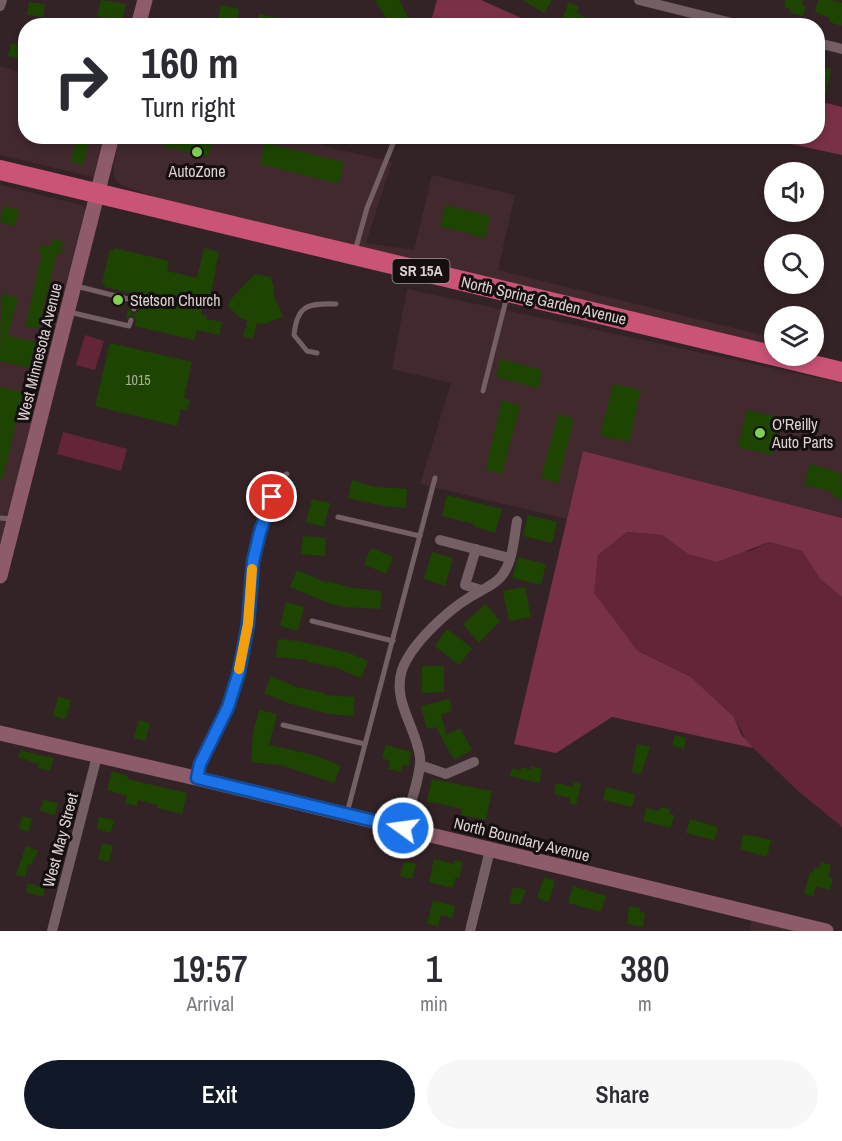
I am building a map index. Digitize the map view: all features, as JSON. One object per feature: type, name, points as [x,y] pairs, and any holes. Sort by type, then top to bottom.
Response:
[{"type":"highway","name":"North Spring Garden Avenue","points":[[0,170],[842,372]]},
{"type":"street","points":[[0,6],[2,0]]},
{"type":"street","points":[[140,18],[145,0]]},
{"type":"street","points":[[639,0],[712,18]]},
{"type":"street","points":[[825,45],[842,49]]},
{"type":"street","name":"West Minnesota Avenue","points":[[0,576],[7,519],[68,312],[110,144]]},
{"type":"street","points":[[403,828],[420,765],[417,742],[405,713],[398,687],[402,668],[414,647],[456,605],[502,576],[509,558],[517,521]]},
{"type":"street","points":[[440,540],[509,558]]},
{"type":"street","points":[[476,549],[465,585],[481,590]]},
{"type":"street","name":"North Boundary Avenue","points":[[0,733],[197,778],[826,931]]},
{"type":"street","name":"West May Street","points":[[51,931],[97,756]]},
{"type":"street","points":[[420,765],[446,774],[474,762]]},
{"type":"street","points":[[470,931],[490,850]]},
{"type":"lane","points":[[353,255],[367,208],[393,144]]},
{"type":"lane","points":[[74,286],[136,301],[134,309]]},
{"type":"lane","points":[[483,391],[508,292]]},
{"type":"lane","points":[[317,353],[307,351],[294,335],[296,318],[305,306],[320,303],[336,304]]},
{"type":"lane","points":[[68,312],[129,326],[131,320]]},
{"type":"lane","points":[[197,778],[200,764],[228,707],[239,672],[248,624],[253,561],[260,532],[279,478],[287,474]]},
{"type":"lane","points":[[346,814],[435,478]]},
{"type":"lane","points":[[338,518],[420,536]]},
{"type":"lane","points":[[312,621],[393,640]]},
{"type":"lane","points":[[283,725],[365,744]]},
{"type":"shaded area","points":[[437,0],[481,0],[521,18],[432,18]]},
{"type":"shaded area","points":[[0,66],[18,71],[18,144],[105,144],[97,178],[0,155]]},
{"type":"shaded area","points":[[825,103],[842,107],[842,155],[791,144],[825,144]]},
{"type":"shaded area","points":[[118,144],[316,144],[392,162],[366,243],[414,250],[432,175],[515,195],[498,270],[764,336],[764,349],[204,215],[121,185],[115,179],[113,171]]},
{"type":"shaded area","points":[[0,185],[78,204],[83,206],[86,212],[0,555]]},
{"type":"shaded area","points":[[407,289],[842,383],[842,518],[583,451],[567,519],[420,484],[451,383],[392,369]]},
{"type":"shaded area","points":[[85,335],[104,341],[95,370],[76,365]]},
{"type":"shaded area","points":[[63,432],[127,449],[121,471],[57,454]]},
{"type":"shaded area","points":[[583,451],[842,518],[842,597],[820,579],[802,551],[769,542],[717,562],[688,554],[662,535],[627,532],[598,555],[594,593],[638,651],[691,677],[734,717],[741,734],[753,748],[612,717],[556,753],[514,744]]},
{"type":"shaded area","points":[[627,532],[662,535],[688,554],[750,551],[769,542],[802,551],[820,579],[842,597],[842,827],[797,790],[747,742],[734,717],[691,677],[638,651],[593,593],[598,555]]},
{"type":"shaded area","points":[[753,917],[807,931],[749,931]]},
{"type":"building","points":[[101,0],[126,4],[122,18],[97,16]]},
{"type":"building","points":[[375,0],[399,0],[409,18],[386,18]]},
{"type":"building","points":[[523,0],[552,0],[544,13]]},
{"type":"building","points":[[786,0],[803,0],[802,5],[806,6],[803,16],[790,13],[791,9],[784,7]]},
{"type":"building","points":[[818,0],[842,3],[842,26],[829,22],[830,18],[815,12]]},
{"type":"building","points":[[29,2],[45,4],[43,17],[27,15]]},
{"type":"building","points":[[569,2],[579,7],[576,12],[587,18],[562,18]]},
{"type":"building","points":[[221,5],[239,9],[237,18],[218,18]]},
{"type":"building","points":[[259,14],[277,18],[258,18]]},
{"type":"building","points":[[11,43],[18,45],[18,58],[8,56]]},
{"type":"building","points":[[825,68],[831,69],[825,92]]},
{"type":"building","points":[[75,144],[88,144],[83,165],[71,162]]},
{"type":"building","points":[[164,144],[211,144],[208,157],[163,146]]},
{"type":"building","points":[[265,144],[344,162],[339,184],[260,164]]},
{"type":"building","points":[[445,205],[490,216],[485,238],[440,226]]},
{"type":"building","points":[[3,206],[19,210],[15,226],[0,223]]},
{"type":"building","points":[[52,239],[63,242],[61,254],[57,253],[38,329],[25,326],[42,254],[39,253],[41,245],[50,247]]},
{"type":"building","points":[[114,248],[169,261],[167,271],[197,278],[204,248],[219,252],[210,298],[205,297],[201,314],[207,316],[206,319],[222,322],[219,335],[197,330],[194,340],[135,326],[136,318],[132,315],[126,319],[128,308],[132,314],[138,312],[142,296],[105,287],[102,284],[110,250],[114,251]]},
{"type":"building","points":[[255,274],[271,277],[273,294],[283,317],[264,324],[257,323],[253,339],[243,336],[245,328],[250,329],[246,325],[247,320],[240,318],[228,306],[230,300]]},
{"type":"building","points":[[1,293],[18,298],[7,336],[36,342],[29,368],[0,361]]},
{"type":"building","points":[[110,343],[192,362],[184,398],[190,400],[187,410],[181,409],[177,426],[95,406]]},
{"type":"building","points":[[500,359],[542,370],[538,388],[496,377]]},
{"type":"building","points":[[613,384],[641,390],[629,442],[600,435]]},
{"type":"building","points":[[0,387],[23,392],[3,478],[0,478]]},
{"type":"building","points":[[502,400],[520,405],[502,474],[486,470]]},
{"type":"building","name":"O'Reilly Auto Parts","points":[[747,410],[781,418],[773,455],[738,447]]},
{"type":"building","points":[[558,414],[574,419],[558,483],[541,478]]},
{"type":"building","points":[[810,464],[841,475],[842,499],[832,496],[833,492],[804,485]]},
{"type":"building","points":[[352,480],[375,487],[407,489],[406,508],[348,498]]},
{"type":"building","points":[[447,495],[502,509],[495,533],[473,526],[474,524],[442,516]]},
{"type":"building","points":[[312,499],[330,503],[324,527],[306,522]]},
{"type":"building","points":[[528,515],[557,522],[552,543],[523,536]]},
{"type":"building","points":[[303,536],[326,538],[325,556],[301,554]]},
{"type":"building","points":[[371,548],[393,557],[386,574],[364,564]]},
{"type":"building","points":[[432,552],[453,558],[445,586],[424,579]]},
{"type":"building","points":[[518,557],[546,564],[541,585],[512,578]]},
{"type":"building","points":[[297,570],[327,583],[327,581],[353,588],[382,591],[380,609],[345,607],[328,603],[290,587]]},
{"type":"building","points":[[525,587],[531,617],[509,621],[503,591]]},
{"type":"building","points":[[286,602],[304,607],[298,631],[280,626]]},
{"type":"building","points":[[486,604],[500,621],[479,643],[463,624]]},
{"type":"building","points":[[447,629],[472,648],[459,665],[435,646]]},
{"type":"building","points":[[278,639],[299,641],[346,652],[368,661],[361,678],[332,666],[308,662],[308,660],[276,657]]},
{"type":"building","points":[[422,666],[444,666],[444,692],[422,693]]},
{"type":"building","points":[[271,676],[301,689],[324,693],[324,695],[355,697],[353,716],[329,714],[288,703],[264,693]]},
{"type":"building","points":[[58,697],[71,700],[66,719],[53,716]]},
{"type":"building","points":[[449,699],[452,711],[441,714],[446,735],[460,728],[472,750],[454,760],[436,727],[427,729],[421,706]]},
{"type":"building","points":[[259,710],[277,714],[269,745],[314,755],[341,766],[334,783],[281,765],[251,762],[253,733]]},
{"type":"building","points":[[139,720],[150,723],[145,741],[134,738]]},
{"type":"building","points":[[675,735],[686,738],[684,749],[672,746]]},
{"type":"building","points":[[637,744],[650,747],[641,774],[632,772]]},
{"type":"building","points":[[386,745],[411,752],[409,766],[403,764],[401,772],[388,769],[390,761],[382,758]]},
{"type":"building","points":[[21,750],[54,758],[50,771],[38,768],[39,764],[18,757]]},
{"type":"building","points":[[531,766],[542,769],[539,783],[510,776],[512,768],[520,771],[521,767],[531,770]]},
{"type":"building","points":[[112,771],[128,776],[127,779],[187,793],[182,814],[157,808],[157,805],[138,800],[137,806],[125,803],[127,796],[107,790]]},
{"type":"building","points":[[432,779],[492,791],[486,820],[461,815],[462,809],[427,801]]},
{"type":"building","points":[[574,782],[581,784],[576,805],[569,803],[570,798],[554,794],[556,783],[573,787]]},
{"type":"building","points":[[606,787],[635,794],[632,807],[603,800]]},
{"type":"building","points":[[43,800],[58,803],[55,815],[40,811]]},
{"type":"building","points":[[660,807],[670,809],[669,814],[674,815],[671,828],[643,821],[646,808],[659,811]]},
{"type":"building","points":[[22,816],[32,819],[29,832],[19,829]]},
{"type":"building","points":[[99,817],[114,820],[111,833],[97,829]]},
{"type":"building","points":[[690,819],[718,827],[714,840],[686,833]]},
{"type":"building","points":[[743,834],[771,840],[767,857],[740,849]]},
{"type":"building","points":[[102,843],[113,846],[109,862],[98,859]]},
{"type":"building","points":[[26,846],[38,851],[31,865],[28,864],[25,877],[16,875]]},
{"type":"building","points":[[434,859],[454,864],[455,860],[463,862],[459,878],[455,878],[453,888],[429,882]]},
{"type":"building","points":[[404,861],[416,864],[412,879],[400,876]]},
{"type":"building","points":[[821,862],[831,865],[828,877],[833,878],[830,890],[816,886],[813,896],[804,894],[810,872],[813,873],[815,867],[819,868]]},
{"type":"building","points":[[544,877],[555,881],[549,902],[537,898]]},
{"type":"building","points":[[28,883],[45,888],[43,897],[26,892]]},
{"type":"building","points":[[573,886],[606,896],[601,912],[568,903]]},
{"type":"building","points":[[513,887],[526,890],[520,905],[509,903]]},
{"type":"building","points":[[433,900],[455,906],[452,918],[441,915],[438,926],[427,924]]},
{"type":"building","points":[[629,906],[640,908],[639,912],[645,913],[643,927],[627,924]]},
{"type":"slow traffic","points":[[239,669],[248,624],[252,569]]},
{"type":"place","name":"AutoZone","points":[[197,152]]},
{"type":"place","name":"Stetson Church","points":[[118,300]]},
{"type":"place","name":"O'Reilly Auto Parts","points":[[760,433]]},
{"type":"route","points":[[272,497],[253,561],[248,624],[239,672],[228,707],[200,764],[197,778],[403,828]]}]
